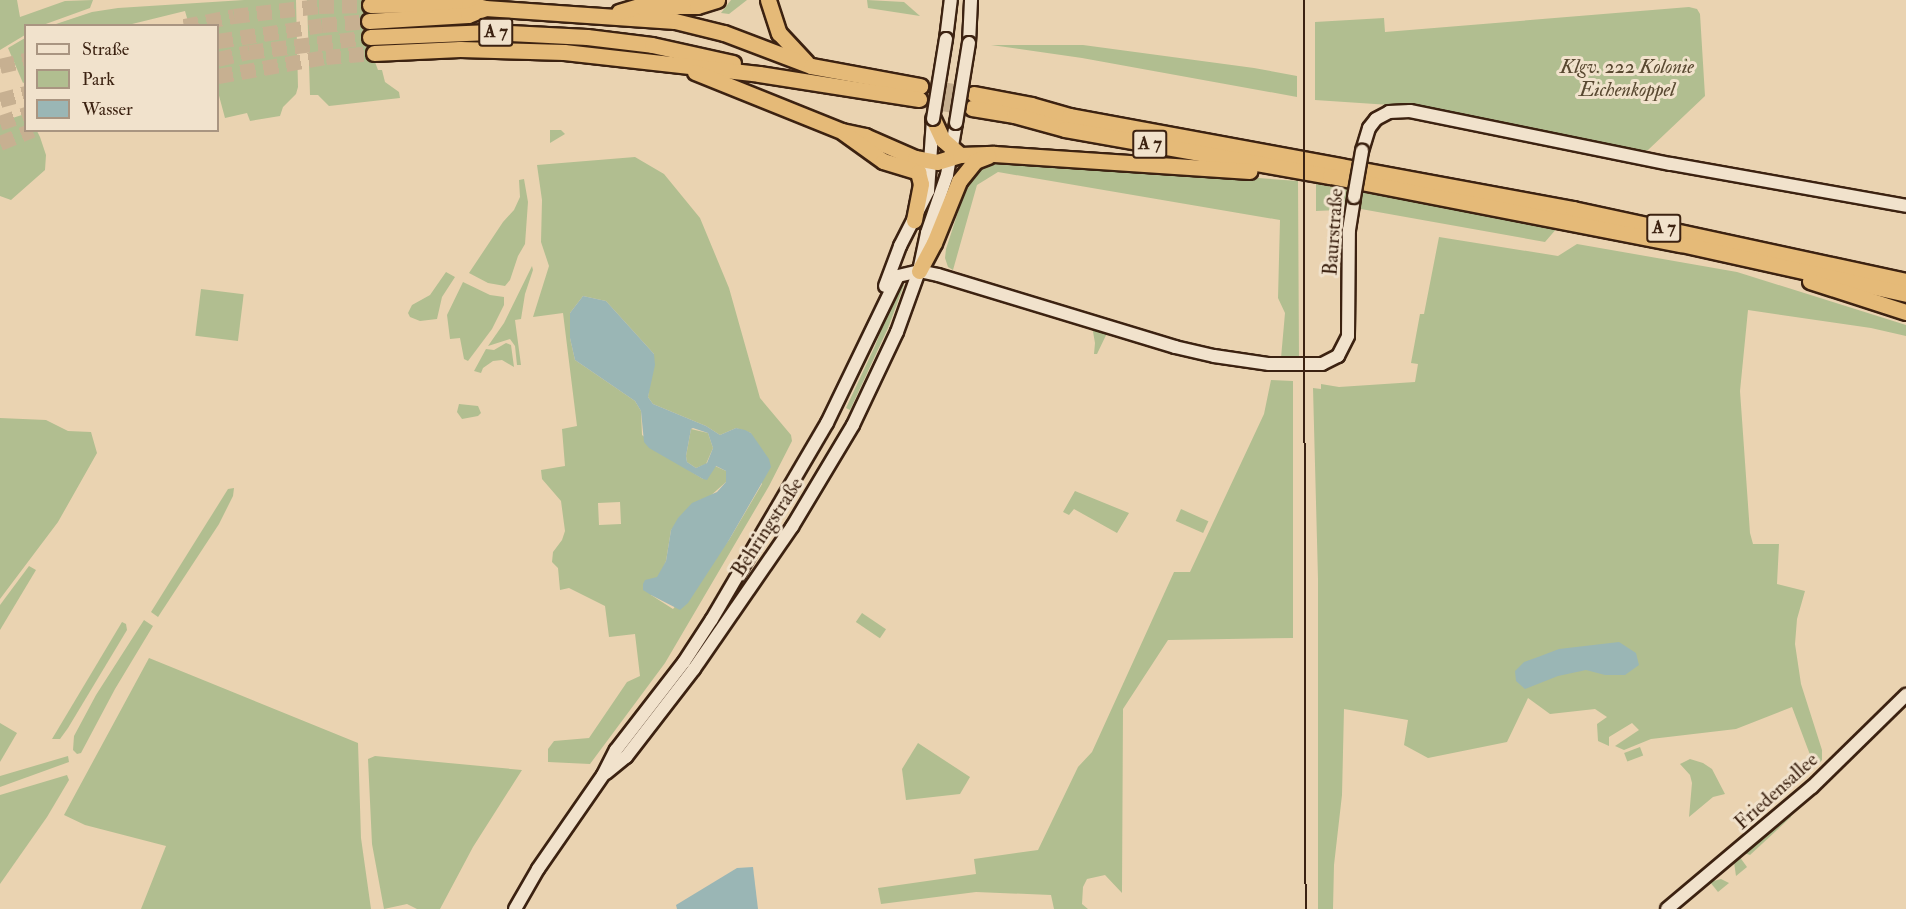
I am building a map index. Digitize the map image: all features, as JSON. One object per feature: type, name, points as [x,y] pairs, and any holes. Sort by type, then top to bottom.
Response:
[{"type":"highway","points":[[610,15],[639,6],[688,6],[717,0]]},
{"type":"highway","points":[[768,0],[778,33],[811,66]]},
{"type":"highway","name":"A 7","points":[[370,5],[469,4],[485,8],[610,15],[696,26],[811,66],[920,92],[564,52],[460,49],[374,53]]},
{"type":"highway","name":"A 7","points":[[485,8],[468,15],[370,29],[587,37],[672,49],[728,61],[759,74]]},
{"type":"highway","points":[[675,65],[842,131],[865,136],[915,158],[930,162],[954,154],[994,154],[1330,176]]},
{"type":"highway","name":"A 7","points":[[1906,281],[1573,209],[1069,116],[1031,105],[973,101],[1065,129],[1330,176],[1733,255],[1906,294]]},
{"type":"highway","points":[[933,120],[940,136],[954,154]]},
{"type":"highway","points":[[842,131],[883,161],[918,172],[921,184],[914,220]]},
{"type":"highway","points":[[919,271],[934,243],[963,174],[975,161],[994,154]]},
{"type":"highway","points":[[1733,255],[1906,312]]},
{"type":"main road","name":"Behringstraße","points":[[874,324],[896,257],[928,191],[930,131],[951,0]]},
{"type":"main road","name":"Behringstraße","points":[[603,776],[626,757],[694,669],[792,527],[853,424],[897,332],[919,271],[927,233],[954,154],[956,123],[969,43],[971,0]]},
{"type":"main road","name":"Baurstraße","points":[[919,271],[1175,347],[1269,364],[1322,364],[1338,356],[1348,336],[1350,230],[1362,151],[1369,128],[1377,119],[1389,112],[1410,111],[1808,190],[1906,206]]},
{"type":"main road","name":"Behringstraße","points":[[515,909],[552,848],[603,776],[616,750],[684,662],[712,619],[826,423],[895,279],[902,274],[919,271]]},
{"type":"main road","name":"Friedensallee","points":[[1667,909],[1812,788],[1906,694]]},
{"type":"green space","points":[[0,0],[17,0],[20,17],[65,1],[93,0],[90,8],[46,24],[24,24],[24,36],[0,50]]},
{"type":"green space","points":[[244,0],[296,0],[298,87],[296,94],[283,107],[280,116],[250,121],[247,113],[225,118],[219,96],[219,24],[189,24],[185,11],[132,24],[56,24],[92,12],[118,8]]},
{"type":"green space","points":[[307,0],[369,0],[368,31],[375,62],[378,70],[382,70],[385,82],[399,92],[400,98],[329,106],[318,95],[310,95]]},
{"type":"green space","points":[[731,0],[747,0],[729,14],[721,13]]},
{"type":"green space","points":[[867,0],[904,2],[920,16],[868,8]]},
{"type":"green space","name":"Klgv. 222 Kolonie Eichenkoppel","points":[[1689,7],[1697,9],[1700,14],[1705,96],[1648,150],[1636,153],[1405,106],[1315,100],[1315,22],[1384,18],[1385,32]]},
{"type":"green space","points":[[24,39],[23,83],[8,48]]},
{"type":"green space","points":[[991,45],[1083,45],[1254,68],[1297,76],[1297,97],[1082,58]]},
{"type":"green space","points":[[24,114],[24,132],[38,132],[46,155],[45,170],[11,200],[0,196],[0,122]]},
{"type":"green space","points":[[550,130],[561,130],[565,134],[550,143]]},
{"type":"green space","points":[[635,157],[664,174],[700,218],[729,288],[760,398],[791,435],[792,441],[769,486],[665,663],[590,764],[548,762],[548,749],[554,741],[589,738],[627,682],[640,676],[635,634],[609,637],[605,606],[569,588],[560,590],[558,568],[552,562],[553,552],[562,540],[565,531],[561,501],[542,479],[541,470],[565,466],[562,429],[577,426],[563,313],[533,317],[549,266],[541,242],[542,200],[537,165]],"holes":[[[583,296],[606,301],[654,354],[648,397],[653,404],[706,426],[720,435],[736,428],[751,433],[762,484],[729,540],[673,609],[651,595],[666,561],[671,530],[700,500],[708,498],[726,482],[726,471],[715,466],[703,479],[674,461],[642,435],[641,411],[635,401],[575,360],[570,338],[570,313]],[[620,502],[621,524],[599,525],[598,503]]]},
{"type":"green space","points":[[1010,160],[1298,181],[1299,358],[1281,358],[1285,313],[1278,298],[1280,220],[998,172],[977,185],[953,270],[948,267],[945,258],[946,249],[969,178],[990,164]]},
{"type":"green space","points":[[524,179],[528,202],[525,244],[518,256],[510,280],[505,286],[488,283],[469,273],[503,222],[514,210],[520,197],[519,180]]},
{"type":"green space","points":[[1316,184],[1558,227],[1545,242],[1361,209],[1316,211]]},
{"type":"green space","points":[[1439,237],[1558,256],[1577,244],[1737,272],[1906,325],[1906,336],[1871,328],[1748,310],[1740,391],[1750,533],[1753,544],[1779,544],[1777,584],[1805,591],[1797,619],[1795,644],[1801,684],[1822,750],[1822,760],[1817,766],[1809,771],[1812,760],[1792,707],[1736,729],[1651,739],[1624,750],[1615,746],[1639,730],[1632,723],[1609,737],[1609,746],[1598,741],[1597,724],[1607,717],[1595,709],[1550,714],[1528,698],[1507,742],[1428,758],[1404,745],[1408,720],[1344,709],[1342,795],[1334,865],[1333,909],[1318,909],[1318,579],[1313,388],[1321,389],[1321,384],[1339,387],[1415,382],[1418,364],[1411,363],[1420,314],[1424,314]]},
{"type":"green space","points":[[532,266],[521,319],[515,320],[521,365],[517,365],[515,346],[510,339],[488,346],[504,323]]},
{"type":"green space","points":[[446,272],[455,277],[442,297],[437,319],[420,321],[410,317],[408,313],[412,305],[430,295]]},
{"type":"green space","points":[[463,282],[490,295],[504,297],[504,305],[492,329],[468,361],[464,359],[460,338],[450,339],[447,315]]},
{"type":"green space","points":[[899,283],[904,285],[888,328],[850,410],[846,408],[875,346]]},
{"type":"green space","points":[[201,289],[244,294],[238,341],[195,336]]},
{"type":"green space","points":[[1092,326],[1108,331],[1097,354],[1094,354]]},
{"type":"green space","points":[[506,343],[511,345],[514,367],[502,360],[493,361],[483,368],[481,373],[474,371],[486,349],[494,350]]},
{"type":"green space","points":[[1271,380],[1293,381],[1293,638],[1168,640],[1123,709],[1122,893],[1105,875],[1087,879],[1083,887],[1082,904],[1088,909],[1054,909],[1051,895],[976,892],[881,904],[878,888],[976,874],[974,859],[1038,850],[1078,767],[1092,752],[1174,572],[1190,572],[1264,414]]},
{"type":"green space","points":[[459,404],[478,406],[481,413],[478,416],[462,419],[457,412]]},
{"type":"green space","points":[[0,418],[46,420],[68,431],[91,432],[97,453],[58,522],[0,599]]},
{"type":"green space","points":[[691,429],[708,433],[713,448],[706,464],[696,468],[687,462],[686,456]]},
{"type":"green space","points":[[234,488],[233,496],[219,524],[158,617],[151,612],[228,489]]},
{"type":"green space","points":[[1075,491],[1129,513],[1117,533],[1074,509],[1069,515],[1063,512]]},
{"type":"green space","points":[[1181,509],[1208,521],[1203,533],[1176,521]]},
{"type":"green space","points":[[29,566],[36,570],[0,630],[0,605]]},
{"type":"green space","points":[[862,613],[886,629],[880,638],[856,622]]},
{"type":"green space","points":[[144,620],[153,626],[115,689],[81,753],[77,754],[73,750],[74,736],[96,695]]},
{"type":"green space","points":[[122,622],[126,624],[127,630],[68,728],[60,739],[52,739]]},
{"type":"green space","points":[[149,658],[358,743],[361,838],[371,909],[141,909],[166,846],[85,825],[64,815]]},
{"type":"green space","points":[[0,723],[17,733],[0,762]]},
{"type":"green space","points":[[918,743],[970,777],[960,794],[906,800],[902,769]]},
{"type":"green space","points":[[1640,747],[1643,755],[1627,761],[1624,753]]},
{"type":"green space","points":[[68,756],[69,762],[0,787],[0,776]]},
{"type":"green space","points":[[375,756],[522,770],[473,847],[440,909],[417,909],[407,904],[384,909],[372,844],[368,759]]},
{"type":"green space","points":[[1690,759],[1712,769],[1725,794],[1713,797],[1689,817],[1692,783],[1690,775],[1680,764]]},
{"type":"green space","points":[[67,775],[69,780],[47,817],[0,884],[0,795]]},
{"type":"green space","points":[[1792,811],[1791,817],[1750,855],[1744,853]]},
{"type":"green space","points":[[1739,856],[1747,867],[1736,876],[1734,862]]},
{"type":"green space","points":[[1721,879],[1729,883],[1718,892],[1710,882]]},
{"type":"water","points":[[583,296],[606,301],[654,354],[655,365],[648,397],[653,404],[706,426],[720,435],[736,428],[745,430],[751,433],[769,459],[771,467],[729,540],[688,603],[680,610],[643,590],[643,584],[645,580],[657,577],[666,561],[671,530],[678,518],[692,503],[717,492],[726,482],[726,471],[716,466],[707,480],[703,479],[649,448],[644,442],[641,411],[635,401],[575,360],[570,338],[570,313]],"holes":[[[691,429],[708,433],[713,448],[707,463],[696,468],[687,462],[686,456]]]},
{"type":"water","points":[[1619,642],[1636,653],[1639,665],[1625,675],[1605,675],[1586,670],[1558,676],[1525,689],[1516,681],[1515,671],[1524,662],[1559,649]]},
{"type":"water","points":[[753,867],[758,909],[677,909],[676,905],[737,868]]},
{"type":"tunnel","points":[[194,24],[234,16],[319,6],[370,5]]},
{"type":"tunnel","points":[[219,41],[322,25],[369,21]]},
{"type":"tunnel","points":[[219,59],[249,52],[370,37]]},
{"type":"tunnel","points":[[219,76],[326,57],[374,53]]},
{"type":"tunnel","points":[[0,66],[24,60]]},
{"type":"tunnel","points":[[920,86],[974,94]]},
{"type":"tunnel","points":[[0,100],[24,94]]},
{"type":"tunnel","points":[[919,99],[972,108]]},
{"type":"tunnel","points":[[0,123],[24,115]]},
{"type":"tunnel","points":[[0,143],[28,132]]},
{"type":"tram line","points":[[1304,0],[1306,909]]}]
